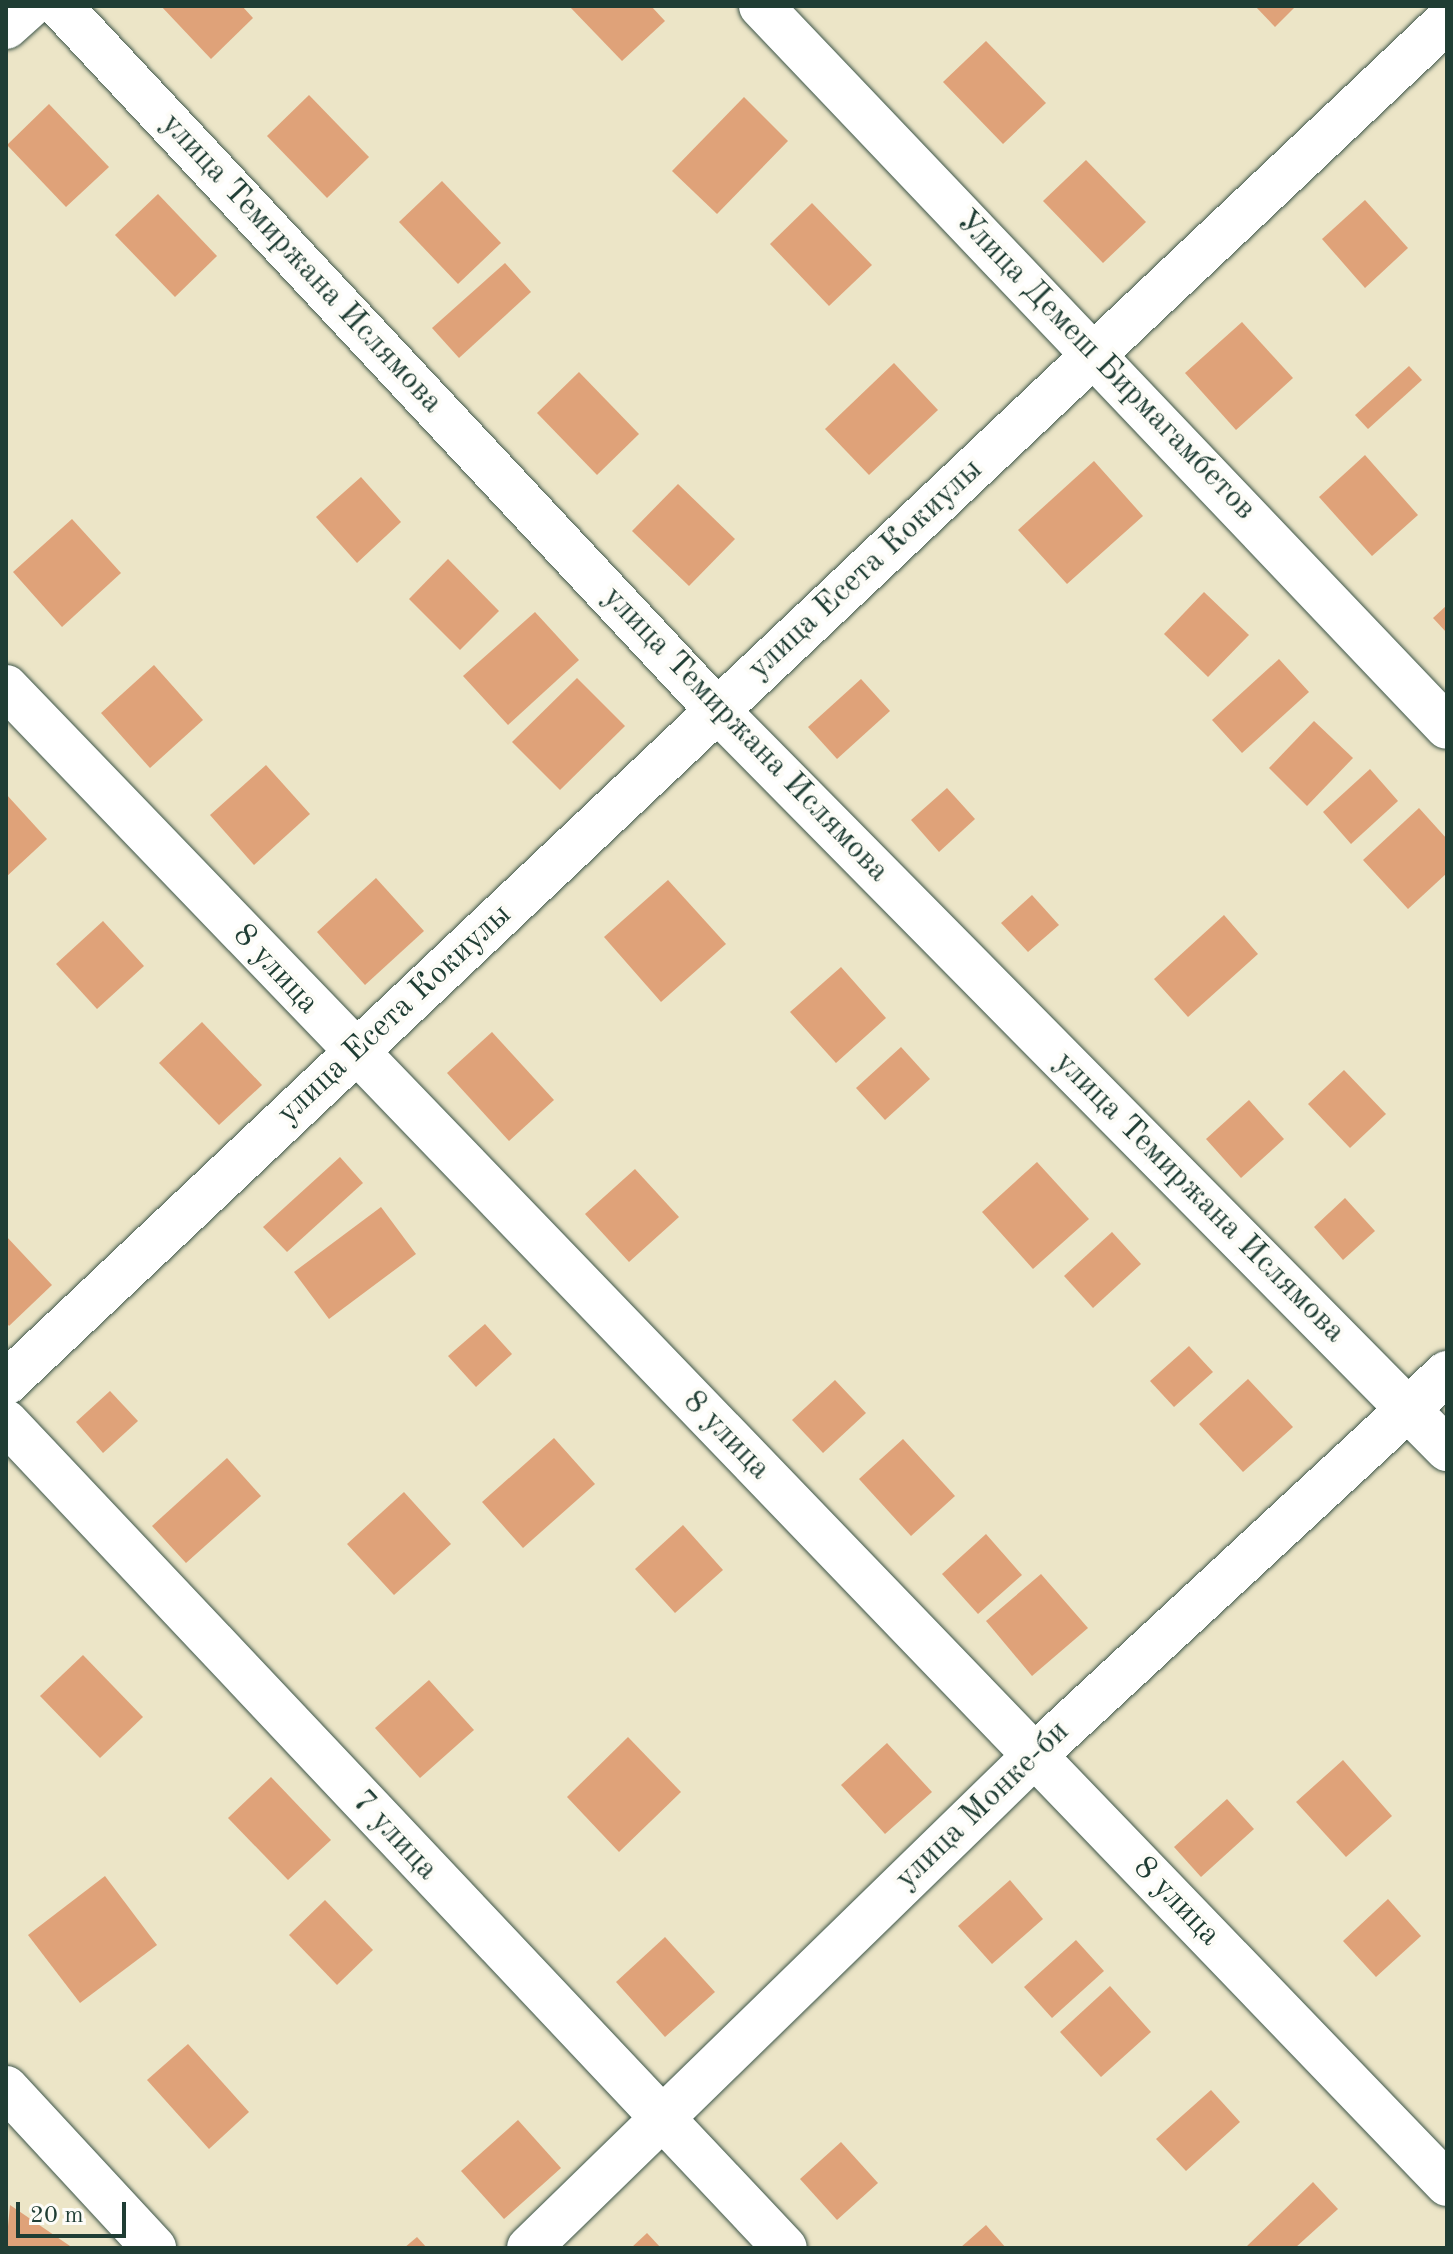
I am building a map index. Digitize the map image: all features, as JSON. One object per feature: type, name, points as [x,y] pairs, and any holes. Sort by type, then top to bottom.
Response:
[{"type":"street","points":[[6,27],[29,6]]},
{"type":"street","name":"улица Темиржана Ислямова","points":[[60,6],[717,710],[1447,1449]]},
{"type":"street","name":"Улица Демеш Бирмагамбетов","points":[[761,6],[1447,727]]},
{"type":"street","name":"улица Есета Кокиулы","points":[[6,1383],[1447,21]]},
{"type":"street","name":"8 улица","points":[[6,687],[354,1054],[1447,2184]]},
{"type":"street","name":"улица Монке-би","points":[[529,2248],[658,2117],[1035,1755],[1447,1373]]},
{"type":"street","name":"7 улица","points":[[6,1422],[658,2117],[785,2248]]},
{"type":"street","points":[[6,2088],[154,2248]]},
{"type":"building","points":[[161,6],[242,6],[253,18],[211,59]]},
{"type":"building","points":[[569,6],[651,6],[665,21],[622,61]]},
{"type":"building","points":[[1255,6],[1296,6],[1275,27]]},
{"type":"building","points":[[986,41],[1046,103],[1003,144],[943,82]]},
{"type":"building","points":[[309,95],[369,157],[327,198],[267,136]]},
{"type":"building","points":[[744,97],[788,141],[717,214],[672,171]]},
{"type":"building","points":[[49,104],[109,167],[66,207],[7,145]]},
{"type":"building","points":[[1086,160],[1146,222],[1103,263],[1043,201]]},
{"type":"building","points":[[442,181],[501,243],[458,284],[399,222]]},
{"type":"building","points":[[158,194],[217,256],[175,297],[115,235]]},
{"type":"building","points":[[1365,200],[1408,248],[1365,288],[1322,239]]},
{"type":"building","points":[[812,203],[872,265],[829,306],[770,244]]},
{"type":"building","points":[[505,263],[531,292],[459,358],[432,328]]},
{"type":"building","points":[[1242,322],[1293,378],[1236,430],[1185,373]]},
{"type":"building","points":[[894,363],[938,410],[869,475],[825,429]]},
{"type":"building","points":[[1409,366],[1422,380],[1368,429],[1355,415]]},
{"type":"building","points":[[579,372],[639,434],[597,475],[537,413]]},
{"type":"building","points":[[1365,455],[1418,515],[1372,556],[1319,497]]},
{"type":"building","points":[[1094,461],[1143,516],[1067,584],[1018,530]]},
{"type":"building","points":[[361,477],[401,522],[357,563],[316,517]]},
{"type":"building","points":[[678,484],[735,539],[689,586],[632,531]]},
{"type":"building","points":[[72,519],[121,573],[62,627],[13,572]]},
{"type":"building","points":[[448,559],[499,611],[460,650],[409,599]]},
{"type":"building","points":[[1204,592],[1249,635],[1208,677],[1164,634]]},
{"type":"building","points":[[1447,605],[1447,633],[1433,618]]},
{"type":"building","points":[[535,612],[579,660],[508,725],[463,676]]},
{"type":"building","points":[[1279,659],[1309,692],[1242,753],[1212,720]]},
{"type":"building","points":[[154,665],[203,720],[150,768],[101,713]]},
{"type":"building","points":[[577,678],[625,726],[560,790],[512,742]]},
{"type":"building","points":[[861,679],[890,711],[837,759],[808,727]]},
{"type":"building","points":[[1314,721],[1353,758],[1307,806],[1269,768]]},
{"type":"building","points":[[266,765],[310,814],[254,865],[210,815]]},
{"type":"building","points":[[1370,769],[1398,801],[1351,844],[1323,812]]},
{"type":"building","points":[[947,788],[975,819],[939,852],[911,820]]},
{"type":"building","points":[[6,794],[47,839],[6,877]]},
{"type":"building","points":[[1419,808],[1447,839],[1447,873],[1408,909],[1363,860]]},
{"type":"building","points":[[376,878],[424,931],[365,985],[317,932]]},
{"type":"building","points":[[668,880],[726,944],[661,1002],[604,937]]},
{"type":"building","points":[[1032,895],[1059,925],[1028,952],[1001,923]]},
{"type":"building","points":[[1224,915],[1258,954],[1188,1017],[1154,979]]},
{"type":"building","points":[[103,921],[144,966],[97,1009],[56,964]]},
{"type":"building","points":[[841,967],[886,1018],[836,1063],[790,1012]]},
{"type":"building","points":[[202,1022],[262,1085],[219,1125],[159,1063]]},
{"type":"building","points":[[492,1032],[554,1100],[509,1141],[447,1073]]},
{"type":"building","points":[[901,1047],[930,1079],[885,1120],[856,1088]]},
{"type":"building","points":[[1344,1070],[1386,1114],[1350,1148],[1308,1104]]},
{"type":"building","points":[[1249,1100],[1284,1139],[1241,1178],[1206,1139]]},
{"type":"building","points":[[340,1157],[363,1183],[287,1252],[263,1227]]},
{"type":"building","points":[[1037,1162],[1089,1219],[1033,1269],[982,1212]]},
{"type":"building","points":[[635,1169],[679,1217],[629,1262],[585,1214]]},
{"type":"building","points":[[1345,1198],[1375,1231],[1343,1260],[1314,1227]]},
{"type":"building","points":[[381,1207],[416,1254],[329,1319],[294,1272]]},
{"type":"building","points":[[1112,1232],[1141,1264],[1093,1308],[1064,1276]]},
{"type":"building","points":[[6,1236],[52,1285],[9,1326],[6,1322]]},
{"type":"building","points":[[485,1324],[512,1354],[476,1387],[448,1356]]},
{"type":"building","points":[[1189,1346],[1213,1372],[1174,1407],[1150,1381]]},
{"type":"building","points":[[1248,1379],[1293,1427],[1243,1472],[1199,1424]]},
{"type":"building","points":[[835,1380],[866,1413],[823,1453],[792,1420]]},
{"type":"building","points":[[110,1391],[138,1421],[103,1453],[76,1422]]},
{"type":"building","points":[[554,1438],[595,1484],[523,1548],[482,1502]]},
{"type":"building","points":[[903,1439],[955,1496],[911,1536],[859,1479]]},
{"type":"building","points":[[227,1458],[261,1496],[186,1563],[152,1526]]},
{"type":"building","points":[[404,1492],[451,1544],[394,1595],[347,1544]]},
{"type":"building","points":[[683,1525],[723,1570],[675,1613],[635,1569]]},
{"type":"building","points":[[986,1534],[1022,1575],[978,1614],[942,1574]]},
{"type":"building","points":[[1041,1574],[1088,1628],[1032,1676],[986,1621]]},
{"type":"building","points":[[83,1655],[143,1717],[100,1758],[40,1696]]},
{"type":"building","points":[[429,1680],[474,1730],[420,1778],[375,1728]]},
{"type":"building","points":[[628,1737],[681,1792],[619,1852],[567,1797]]},
{"type":"building","points":[[887,1743],[932,1792],[885,1834],[841,1785]]},
{"type":"building","points":[[1343,1760],[1392,1816],[1346,1857],[1296,1802]]},
{"type":"building","points":[[271,1777],[331,1840],[288,1880],[228,1818]]},
{"type":"building","points":[[1227,1799],[1254,1829],[1201,1877],[1174,1847]]},
{"type":"building","points":[[105,1876],[157,1945],[80,2003],[28,1935]]},
{"type":"building","points":[[1010,1880],[1043,1919],[992,1964],[958,1926]]},
{"type":"building","points":[[1388,1899],[1421,1936],[1376,1977],[1343,1941]]},
{"type":"building","points":[[325,1900],[373,1950],[337,1985],[289,1935]]},
{"type":"building","points":[[665,1937],[715,1992],[665,2037],[616,1982]]},
{"type":"building","points":[[1076,1940],[1104,1971],[1052,2018],[1024,1987]]},
{"type":"building","points":[[1110,1986],[1151,2032],[1101,2077],[1060,2032]]},
{"type":"building","points":[[188,2044],[249,2112],[209,2149],[147,2080]]},
{"type":"building","points":[[1211,2090],[1240,2122],[1186,2171],[1156,2139]]},
{"type":"building","points":[[518,2120],[561,2168],[504,2219],[461,2171]]},
{"type":"building","points":[[841,2142],[878,2183],[837,2220],[800,2179]]},
{"type":"building","points":[[1313,2182],[1338,2209],[1295,2248],[1245,2248]]},
{"type":"building","points":[[10,2205],[70,2246],[6,2248]]},
{"type":"building","points":[[986,2225],[1006,2248],[960,2248]]},
{"type":"building","points":[[647,2233],[661,2248],[631,2248]]},
{"type":"building","points":[[417,2237],[427,2248],[404,2248]]}]
